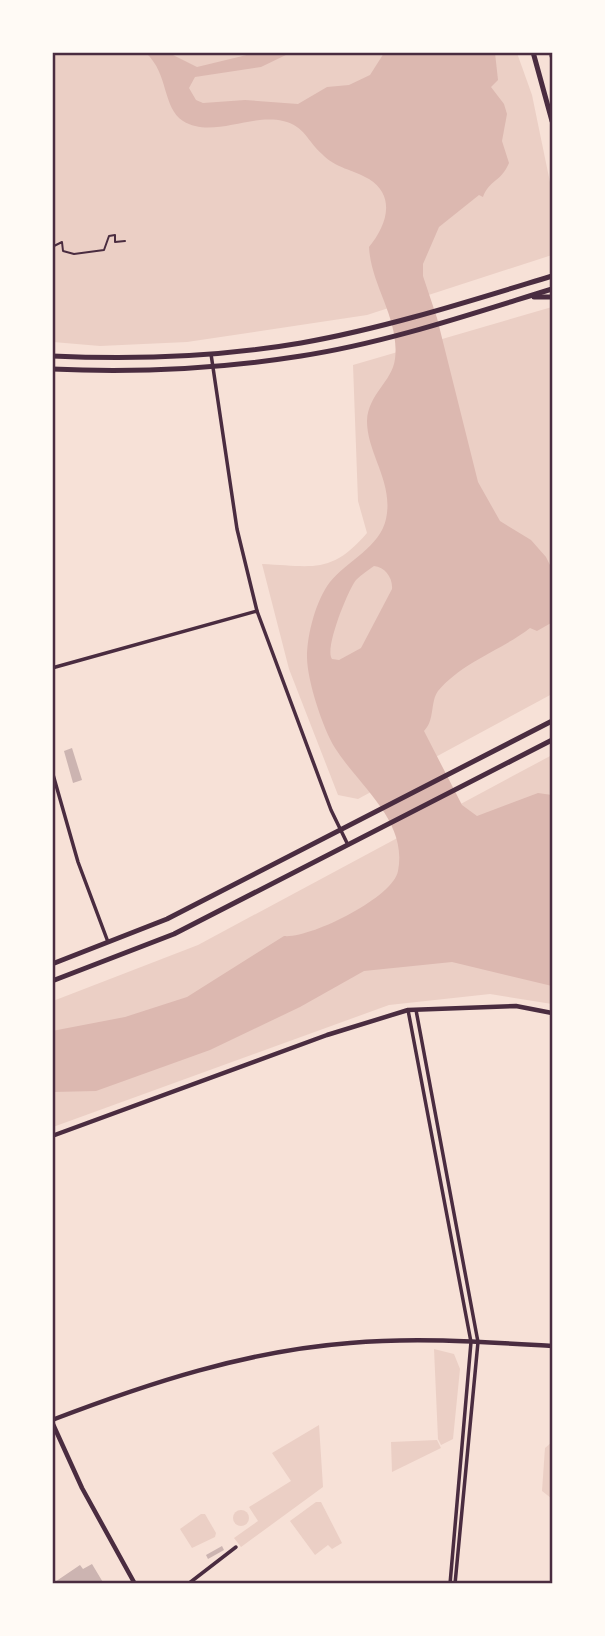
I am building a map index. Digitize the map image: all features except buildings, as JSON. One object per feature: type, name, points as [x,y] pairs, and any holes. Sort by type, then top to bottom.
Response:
[{"type":"main road","points":[[533,52],[552,121]]},
{"type":"main road","points":[[52,356],[149,358],[302,343],[381,325],[533,282],[552,273]]},
{"type":"main road","points":[[52,369],[150,371],[213,367],[303,356],[384,338],[552,289]]},
{"type":"main road","points":[[524,298],[552,297]]},
{"type":"main road","points":[[52,964],[167,919],[341,832],[552,721]]},
{"type":"main road","points":[[52,981],[174,934],[349,847],[552,740]]},
{"type":"main road","points":[[52,1136],[327,1035],[408,1010],[516,1006],[552,1013]]},
{"type":"main road","points":[[135,1584],[82,1488],[52,1421],[149,1384],[254,1356],[349,1343],[475,1342],[552,1346]]},
{"type":"street","points":[[211,354],[237,529],[257,611],[349,847]]},
{"type":"street","points":[[52,668],[257,611]]},
{"type":"street","points":[[52,771],[78,862],[108,943]]},
{"type":"street","points":[[408,1010],[475,1342]]},
{"type":"street","points":[[416,1010],[475,1342],[453,1584]]},
{"type":"street","points":[[188,1584],[236,1547]]},
{"type":"path","points":[[52,247],[62,242],[64,251],[91,253],[104,250],[109,236],[116,235],[116,242],[125,242]]},
{"type":"shaded area","points":[[52,53],[517,53],[532,95],[552,192],[552,255],[367,315],[187,342],[100,346],[53,342]]},
{"type":"shaded area","points":[[146,53],[169,53],[197,67],[255,53],[290,53],[261,67],[195,77],[189,88],[196,100],[203,103],[245,100],[298,104],[327,87],[349,85],[370,75],[384,53],[495,53],[498,80],[491,87],[504,104],[507,114],[502,141],[509,163],[488,187],[483,197],[479,195],[439,227],[423,264],[423,276],[437,318],[478,482],[500,521],[531,540],[546,557],[552,569],[552,618],[551,623],[537,631],[530,628],[470,664],[448,681],[436,695],[430,722],[424,731],[462,805],[477,816],[538,793],[552,795],[552,986],[452,962],[364,971],[300,1007],[210,1050],[96,1091],[53,1092],[52,1031],[125,1017],[187,997],[284,936],[312,931],[348,915],[382,893],[393,882],[398,871],[396,836],[379,805],[330,740],[313,691],[307,657],[313,618],[325,589],[337,574],[377,538],[386,519],[384,480],[371,445],[367,421],[371,403],[390,375],[395,359],[393,330],[369,247],[384,221],[386,203],[378,186],[327,159],[301,130],[290,123],[271,119],[206,127],[183,121],[172,107],[153,61]],"holes":[[[374,566],[382,568],[388,574],[392,589],[361,648],[339,660],[332,659],[330,653],[334,632],[352,586]]]},
{"type":"shaded area","points":[[552,307],[552,694],[358,799],[338,795],[289,669],[262,564],[308,566],[331,562],[342,556],[367,533],[358,501],[353,365]]},
{"type":"shaded area","points":[[552,755],[552,1004],[490,994],[389,1005],[53,1127],[53,1001],[198,945]]},
{"type":"shaded area","points":[[434,1349],[454,1354],[460,1369],[453,1439],[441,1445],[438,1439]]},
{"type":"shaded area","points":[[319,1425],[323,1487],[241,1547],[234,1538],[258,1521],[249,1507],[291,1481],[272,1453]]},
{"type":"shaded area","points":[[437,1440],[441,1448],[392,1472],[391,1442]]},
{"type":"shaded area","points":[[552,1442],[551,1498],[542,1491],[545,1448]]},
{"type":"shaded area","points":[[316,1502],[321,1502],[342,1543],[332,1549],[328,1545],[315,1555],[290,1521]]},
{"type":"shaded area","points":[[241,1510],[247,1512],[247,1524],[241,1526],[235,1524],[233,1518],[235,1512]]},
{"type":"shaded area","points":[[205,1514],[216,1533],[215,1537],[192,1548],[180,1529]]}]
